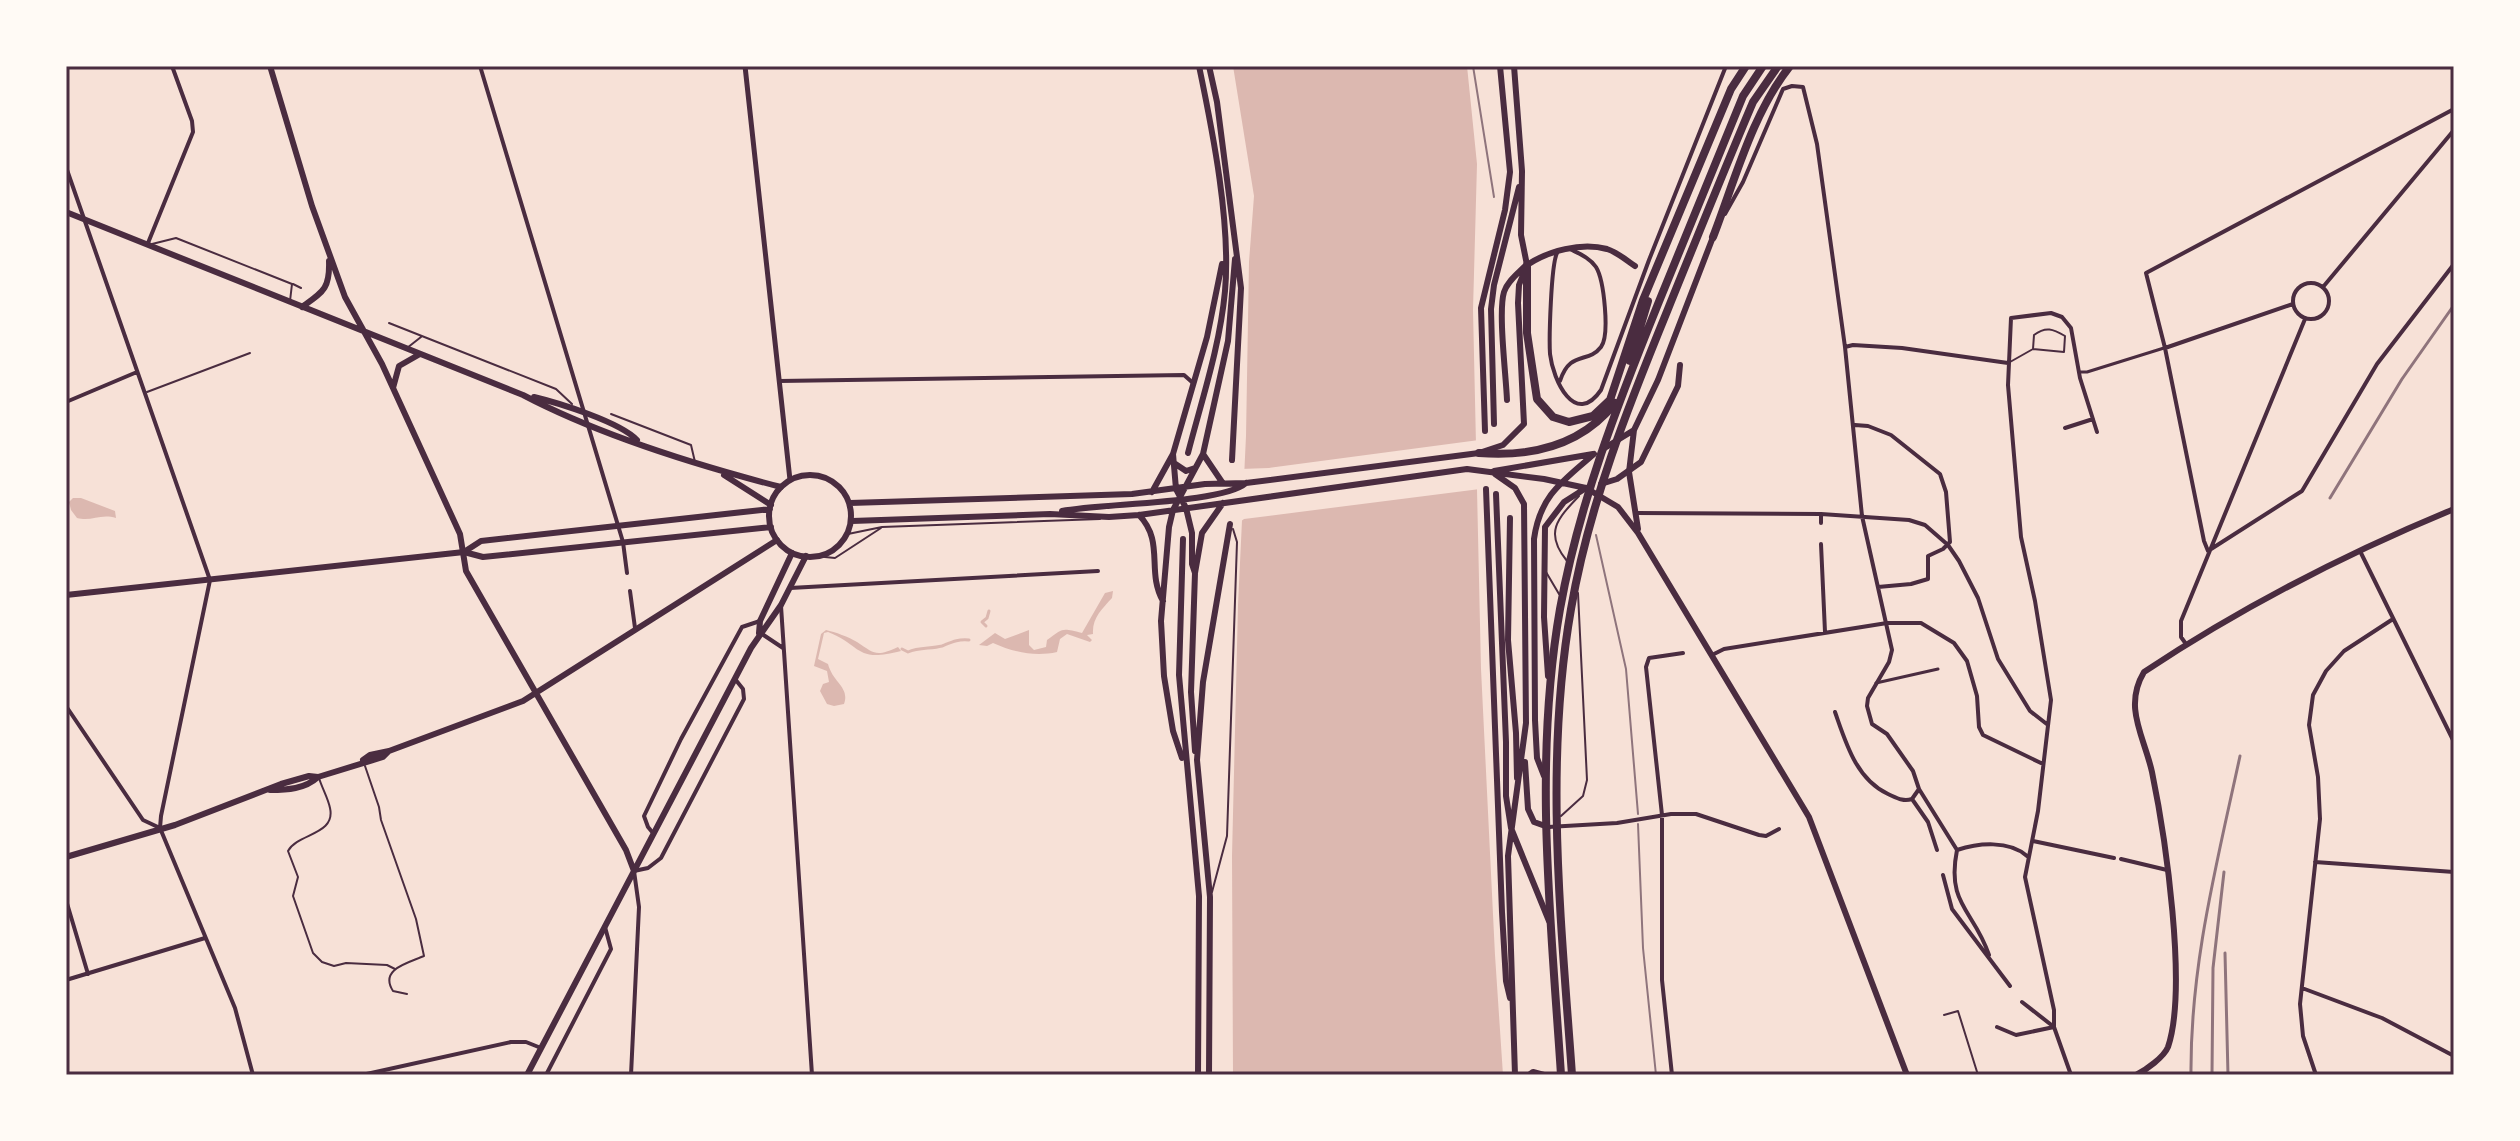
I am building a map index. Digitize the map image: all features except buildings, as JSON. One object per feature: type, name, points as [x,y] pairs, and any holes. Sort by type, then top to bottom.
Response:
[{"type":"highway","points":[[1527,265],[1526,318],[1537,399],[1553,417],[1569,422],[1593,416],[1610,400],[1616,388],[1630,333],[1725,102],[1746,66]]},
{"type":"highway","points":[[1562,1075],[1549,897],[1546,794],[1548,725],[1560,609],[1579,524],[1606,436],[1743,96],[1763,66]]},
{"type":"highway","points":[[1572,1075],[1557,806],[1558,726],[1571,611],[1596,504],[1616,440],[1753,102],[1778,66]]},
{"type":"highway","points":[[1713,237],[1764,107],[1775,84],[1790,66]]},
{"type":"highway","points":[[1479,453],[1502,455],[1559,445],[1581,435],[1606,415],[1622,389],[1651,284]]},
{"type":"main road","points":[[270,66],[328,253],[345,297],[393,388],[460,534],[466,571],[626,850],[634,871]]},
{"type":"main road","points":[[1188,453],[1219,339],[1225,289],[1225,248],[1199,66]]},
{"type":"main road","points":[[1209,66],[1217,102],[1241,288],[1232,460]]},
{"type":"main road","points":[[1485,431],[1481,308],[1505,210],[1510,172],[1500,66]]},
{"type":"main road","points":[[850,503],[1152,492],[1479,453],[1503,445],[1524,424],[1518,303],[1519,285],[1527,265],[1521,235],[1522,171],[1514,66]]},
{"type":"main road","points":[[1494,424],[1491,309],[1522,171]]},
{"type":"main road","points":[[66,212],[523,395],[558,414],[718,471],[781,487]]},
{"type":"main road","points":[[1638,533],[1629,472],[1634,430],[1658,380],[1713,237]]},
{"type":"main road","points":[[1186,769],[1173,731],[1164,676],[1163,601],[1169,527],[1173,510],[1203,454],[1228,341],[1236,241]]},
{"type":"main road","points":[[1507,400],[1502,310],[1504,291],[1513,277],[1544,254],[1570,249],[1595,247],[1610,250],[1635,266]]},
{"type":"main road","points":[[1152,492],[1173,458],[1207,337],[1225,248]]},
{"type":"main road","points":[[302,307],[324,291],[328,253]]},
{"type":"main road","points":[[393,388],[399,366],[420,354]]},
{"type":"main road","points":[[1562,1075],[1544,776],[1548,676],[1545,527],[1564,502],[1586,488],[1617,479],[1641,462],[1678,386],[1680,365]]},
{"type":"main road","points":[[523,395],[581,412],[629,432],[639,443]]},
{"type":"main road","points":[[1544,776],[1537,758],[1535,720],[1536,520],[1543,503],[1562,482],[1594,454],[1634,430]]},
{"type":"main road","points":[[1203,454],[1222,482]]},
{"type":"main road","points":[[1492,472],[1594,454]]},
{"type":"main road","points":[[1173,458],[1186,471],[1196,467]]},
{"type":"main road","points":[[1173,458],[1176,489],[1186,508],[1192,533],[1195,573]]},
{"type":"main road","points":[[852,521],[1050,514],[1139,515],[1467,469],[1586,488],[1616,505],[1638,533],[1809,817],[1907,1075]]},
{"type":"main road","points":[[718,471],[770,507]]},
{"type":"main road","points":[[1492,472],[1515,488],[1524,504],[1528,809],[1534,822],[1548,827]]},
{"type":"main road","points":[[803,475],[817,475],[841,487],[850,503],[852,521],[848,534],[838,547],[824,555],[806,556],[792,553],[777,540],[771,527],[770,507],[781,487],[790,480],[803,475]]},
{"type":"main road","points":[[1050,514],[1088,506],[1128,505],[1236,491],[1246,483]]},
{"type":"main road","points":[[1486,489],[1502,912],[1506,981],[1511,1005]]},
{"type":"main road","points":[[1496,494],[1506,796],[1511,828],[1508,895],[1515,1075]]},
{"type":"main road","points":[[1209,1075],[1210,897],[1191,706],[1195,573],[1202,533],[1223,503]]},
{"type":"main road","points":[[464,552],[481,541],[770,507]]},
{"type":"main road","points":[[2136,1075],[2167,1050],[2175,1011],[2174,942],[2167,870],[2151,768],[2134,706],[2135,692],[2144,672],[2232,616],[2359,550],[2454,509]]},
{"type":"main road","points":[[1139,515],[1152,532],[1155,583],[1163,601]]},
{"type":"main road","points":[[1510,518],[1508,640],[1517,744],[1516,811]]},
{"type":"main road","points":[[1197,760],[1203,682],[1230,524]]},
{"type":"main road","points":[[66,595],[464,552],[483,557],[771,527]]},
{"type":"main road","points":[[1183,539],[1179,675],[1199,896],[1198,1075]]},
{"type":"main road","points":[[66,857],[309,776],[318,777],[383,757],[389,751],[517,704],[777,540]]},
{"type":"main road","points":[[759,633],[760,621],[792,553]]},
{"type":"main road","points":[[527,1075],[759,633],[771,622],[806,556]]},
{"type":"main road","points":[[1525,746],[1511,828],[1555,935]]},
{"type":"main road","points":[[1529,1075],[1533,1072],[1544,1075]]},
{"type":"street","points":[[147,245],[193,132],[172,66]]},
{"type":"street","points":[[480,66],[581,412],[623,542],[627,573]]},
{"type":"street","points":[[745,66],[790,480]]},
{"type":"street","points":[[1558,251],[1552,266],[1550,355],[1564,394],[1576,403],[1586,404],[1601,390],[1726,66]]},
{"type":"street","points":[[1713,237],[1743,182],[1783,89],[1803,87],[1817,144],[1845,347],[1862,516],[1892,654],[1867,701],[1871,721],[1887,734],[1913,771],[1919,789],[1957,850],[1953,873],[1957,898],[1980,931],[1989,955]]},
{"type":"street","points":[[2208,551],[2146,273],[2454,109]]},
{"type":"street","points":[[2323,287],[2454,130]]},
{"type":"street","points":[[66,167],[210,580],[160,828],[235,1008],[253,1075]]},
{"type":"street","points":[[1559,384],[1566,367],[1574,360],[1596,352],[1605,338],[1600,274],[1593,263],[1570,249]]},
{"type":"street","points":[[2208,551],[2302,491],[2377,364],[2454,264]]},
{"type":"street","points":[[2305,283],[2318,283],[2323,287],[2330,299],[2325,314],[2311,320],[2305,319],[2293,304],[2294,293],[2305,283]]},
{"type":"street","points":[[2079,372],[2165,348],[2293,304]]},
{"type":"street","points":[[2071,1075],[2054,1027],[2054,1010],[2025,877],[2027,856],[2033,841],[2051,700],[2021,537],[2008,385],[2011,318],[2051,313],[2062,317],[2071,328],[2079,372],[2097,432]]},
{"type":"street","points":[[2186,644],[2181,637],[2181,621],[2305,319]]},
{"type":"street","points":[[1845,347],[1902,348],[2008,363]]},
{"type":"street","points":[[66,402],[137,372]]},
{"type":"street","points":[[779,381],[1184,375],[1193,383]]},
{"type":"street","points":[[2065,428],[2093,419]]},
{"type":"street","points":[[1855,425],[1868,426],[1891,435],[1940,474],[1946,492],[1950,540],[1948,545],[1928,556],[1930,576],[1925,581],[1878,587]]},
{"type":"street","points":[[1635,513],[1821,514],[1917,522],[1948,545],[1978,598],[1998,659],[2030,711],[2048,725]]},
{"type":"street","points":[[1821,514],[1821,523]]},
{"type":"street","points":[[1821,544],[1825,632]]},
{"type":"street","points":[[2359,550],[2454,742]]},
{"type":"street","points":[[790,588],[1098,571]]},
{"type":"street","points":[[630,591],[635,628]]},
{"type":"street","points":[[781,605],[812,1075]]},
{"type":"street","points":[[2316,1075],[2303,1036],[2300,1004],[2320,819],[2318,777],[2309,725],[2313,695],[2326,671],[2344,651],[2393,619]]},
{"type":"street","points":[[653,833],[644,816],[681,739],[742,627],[760,621]]},
{"type":"street","points":[[1712,655],[1724,649],[1825,632],[1887,623],[1921,623],[1954,643],[1972,672],[1979,727],[1983,735],[2043,764]]},
{"type":"street","points":[[759,633],[783,648]]},
{"type":"street","points":[[1672,1075],[1662,980],[1662,815],[1647,662],[1649,658],[1683,653]]},
{"type":"street","points":[[1876,683],[1938,669]]},
{"type":"street","points":[[631,1075],[639,907],[634,871],[648,868],[661,858],[728,732],[744,699],[743,689],[735,679]]},
{"type":"street","points":[[66,706],[143,820],[160,828]]},
{"type":"street","points":[[1835,712],[1850,752],[1874,787],[1903,800],[1912,799],[1919,789]]},
{"type":"street","points":[[1912,799],[1928,822],[1937,850]]},
{"type":"street","points":[[1548,827],[1696,814],[1759,835],[1766,836],[1779,829]]},
{"type":"street","points":[[2033,841],[2114,858]]},
{"type":"street","points":[[1957,850],[1990,845],[2014,848],[2027,856]]},
{"type":"street","points":[[2121,859],[2167,870]]},
{"type":"street","points":[[2315,862],[2454,872]]},
{"type":"street","points":[[1943,875],[1952,909],[2010,986]]},
{"type":"street","points":[[66,900],[88,974]]},
{"type":"street","points":[[546,1075],[611,949],[605,925]]},
{"type":"street","points":[[66,980],[205,938]]},
{"type":"street","points":[[2302,988],[2382,1018],[2454,1056]]},
{"type":"street","points":[[2022,1002],[2054,1027]]},
{"type":"street","points":[[1997,1027],[2016,1035],[2054,1027]]},
{"type":"street","points":[[362,1075],[511,1042],[526,1042],[541,1048]]},
{"type":"lane","points":[[147,245],[176,238],[301,288]]},
{"type":"lane","points":[[290,302],[292,284]]},
{"type":"lane","points":[[389,323],[556,389],[581,412]]},
{"type":"lane","points":[[2008,363],[2033,349],[2064,352],[2065,336],[2043,329],[2034,335],[2033,349]]},
{"type":"lane","points":[[407,349],[422,336]]},
{"type":"lane","points":[[144,393],[250,353]]},
{"type":"lane","points":[[611,414],[691,445],[695,463]]},
{"type":"lane","points":[[629,432],[640,426]]},
{"type":"lane","points":[[1548,827],[1583,796],[1587,780],[1578,590],[1573,568],[1556,548],[1554,537],[1562,515],[1586,488]]},
{"type":"lane","points":[[848,534],[882,527],[1096,520],[1109,517]]},
{"type":"lane","points":[[1210,897],[1227,836],[1237,542],[1230,524]]},
{"type":"lane","points":[[815,556],[835,558],[882,527]]},
{"type":"lane","points":[[1544,568],[1563,601],[1563,610]]},
{"type":"lane","points":[[363,761],[416,919],[424,956],[395,969],[389,976],[393,991],[407,994]]},
{"type":"lane","points":[[318,777],[331,810],[331,818],[326,826],[292,843],[288,851],[298,877],[293,896],[313,953],[322,962],[334,966],[346,963],[387,965],[395,969]]},
{"type":"lane","points":[[1944,1015],[1958,1011],[1978,1075]]},
{"type":"shaded area","points":[[1233,66],[1467,66],[1477,164],[1473,310],[1481,669],[1503,1075],[1233,1075],[1232,856],[1249,262],[1254,196]]},
{"type":"shaded area","points":[[73,498],[115,511],[116,518],[77,518],[69,502]]},
{"type":"shaded area","points":[[1113,591],[1112,598],[1096,618],[1093,634],[1087,635],[1092,640],[1090,642],[1067,634],[1060,639],[1057,652],[1041,654],[1016,651],[993,643],[979,645],[995,633],[1005,639],[1029,630],[1029,645],[1034,650],[1046,647],[1047,640],[1063,630],[1082,633],[1105,593]]},
{"type":"shaded area","points":[[826,630],[850,638],[876,653],[898,647],[901,651],[867,654],[839,637],[824,633],[818,659],[828,664],[845,693],[844,704],[834,706],[827,704],[820,691],[823,684],[829,682],[827,671],[814,666],[821,634]]},
{"type":"pier","points":[[1479,440],[1480,489],[1244,519],[1240,522],[1240,469],[1269,468]]},
{"type":"waterway","points":[[986,626],[982,622],[989,611]]},
{"type":"waterway","points":[[902,649],[908,652],[969,640]]},
{"type":"tram line","points":[[1473,66],[1494,197]]},
{"type":"tram line","points":[[1596,535],[1626,669],[1638,814]]},
{"type":"tram line","points":[[1638,824],[1643,948],[1656,1075]]},
{"type":"railway","points":[[2330,498],[2402,379],[2454,305]]},
{"type":"railway","points":[[2191,1075],[2200,954],[2240,756]]},
{"type":"railway","points":[[2212,1075],[2213,968],[2224,872]]},
{"type":"railway","points":[[2225,953],[2228,1075]]}]
